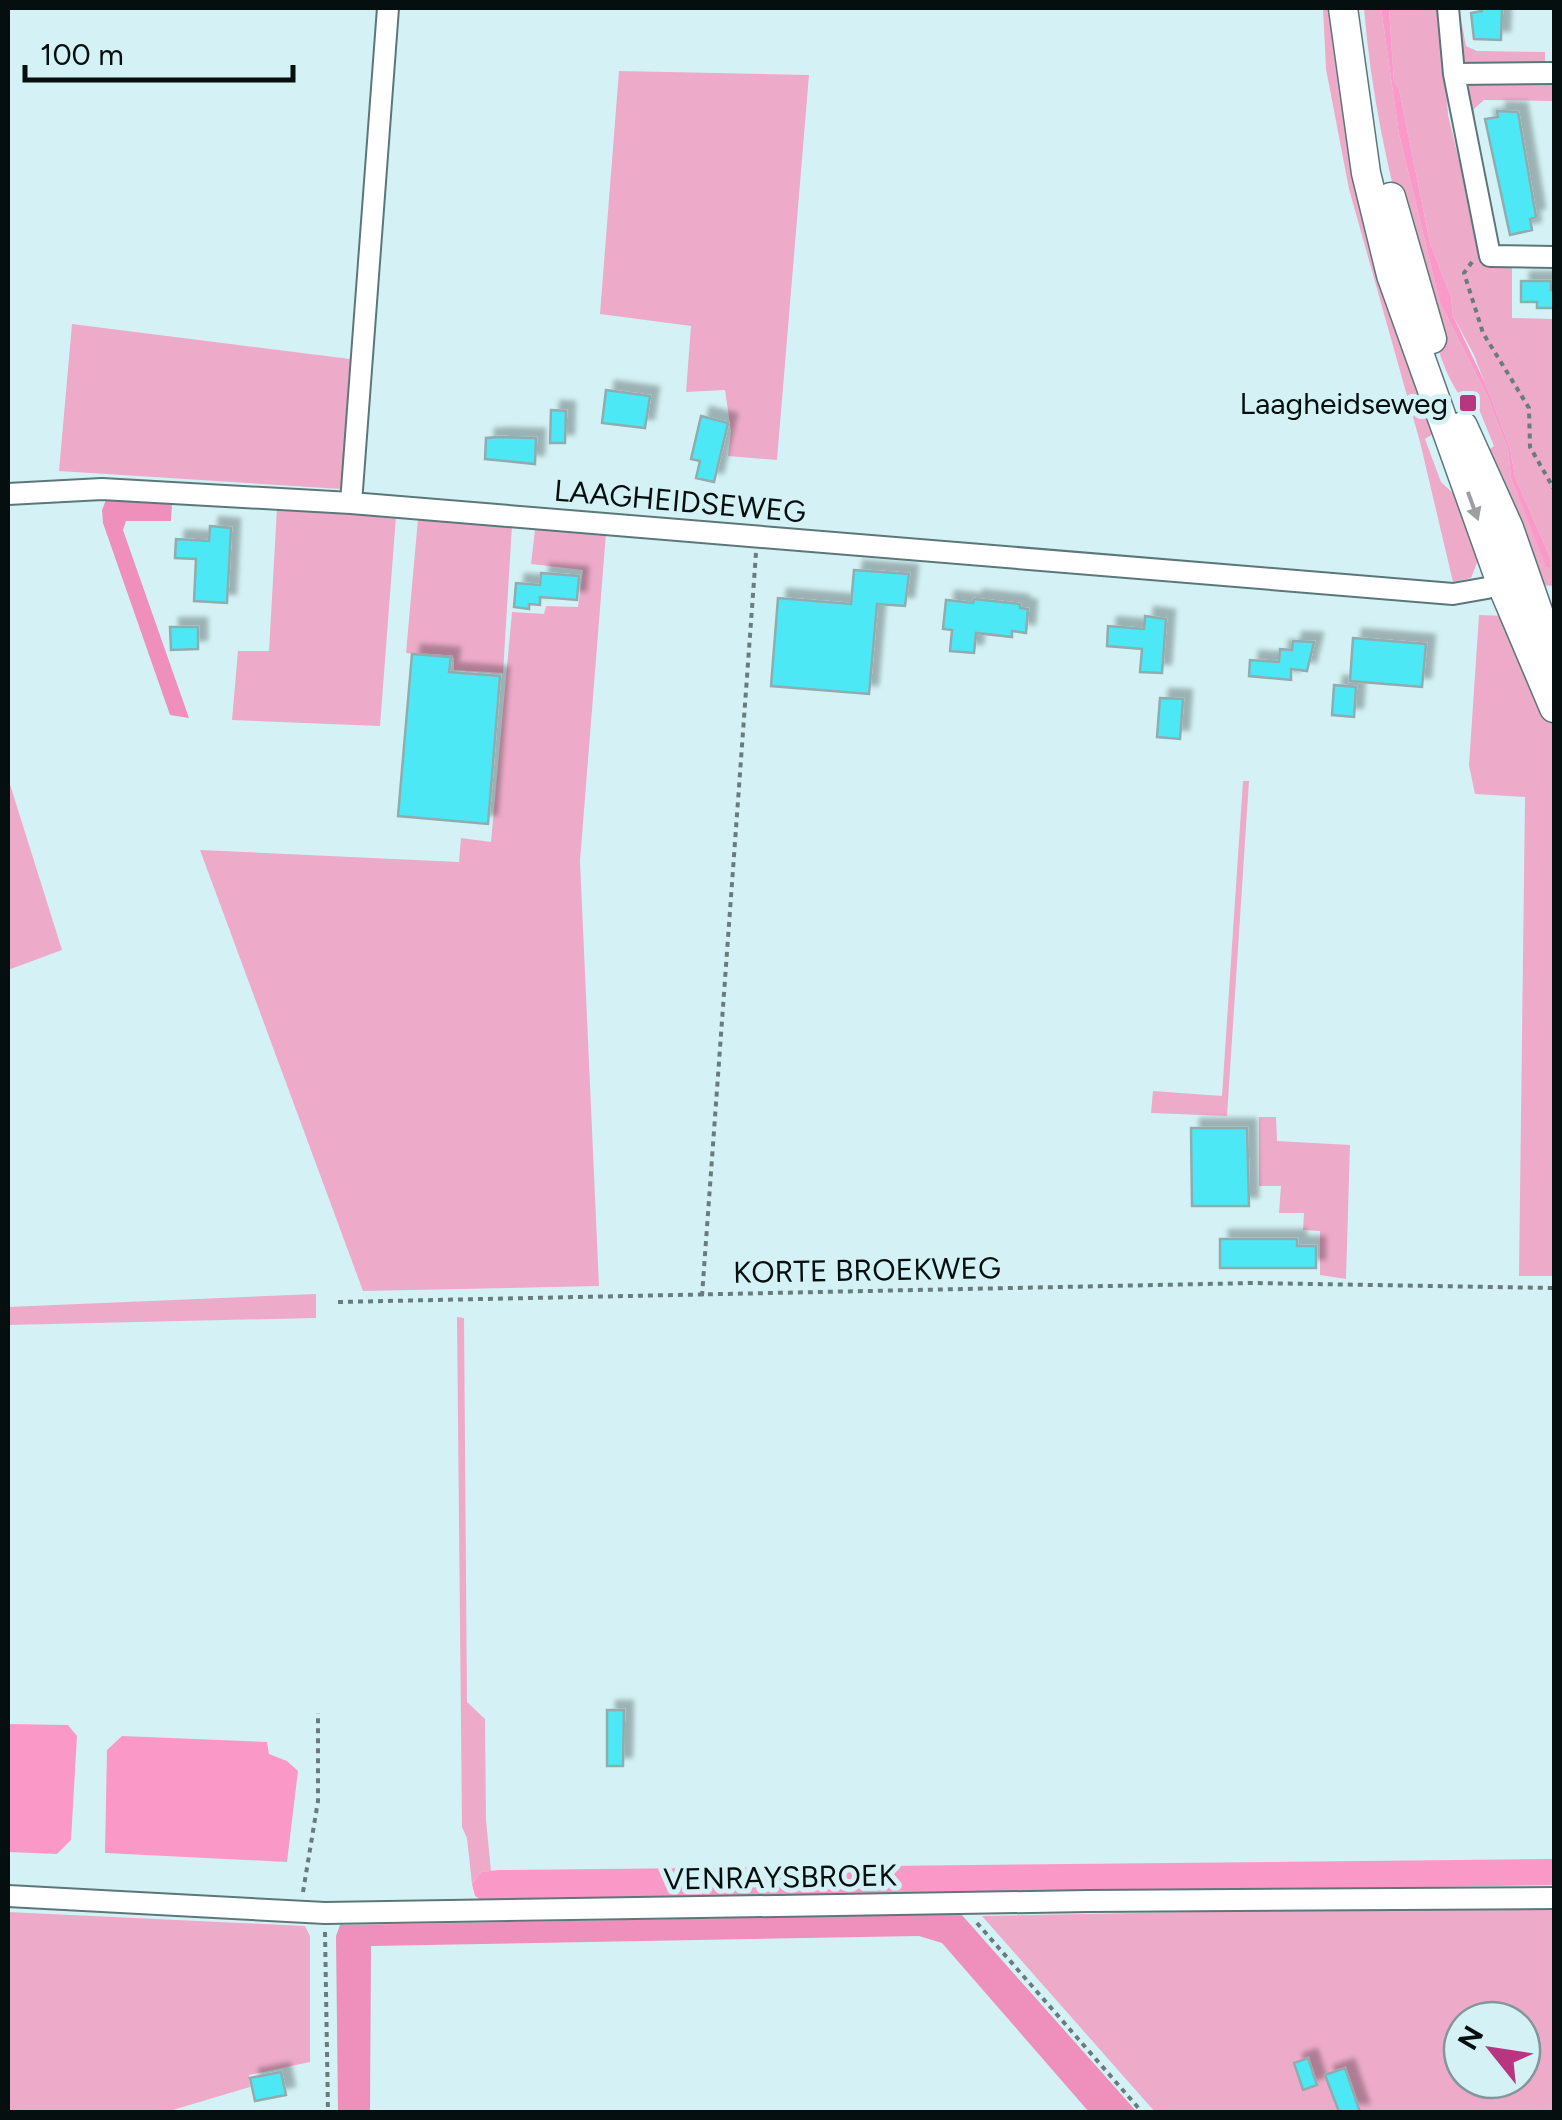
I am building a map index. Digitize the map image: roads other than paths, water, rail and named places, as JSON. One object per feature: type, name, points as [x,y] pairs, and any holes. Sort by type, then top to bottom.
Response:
[{"type":"street","points":[[351,504],[388,8]]},
{"type":"street","points":[[1343,8],[1366,173],[1391,275],[1512,578],[1554,708]]},
{"type":"street","points":[[1360,8],[1365,70],[1383,170],[1439,365],[1476,459],[1510,528],[1512,578],[1554,656]]},
{"type":"street","points":[[1448,8],[1454,74],[1490,256],[1554,257]]},
{"type":"street","points":[[1454,74],[1554,74]]},
{"type":"street","name":"LAAGHEIDSEWEG","points":[[8,494],[102,489],[351,504],[1453,594],[1512,578]]},
{"type":"street","name":"VENRAYSBROEK","points":[[8,1896],[325,1913],[1554,1898]]},
{"type":"place","name":"Laagheidseweg","points":[[1468,403]]}]
